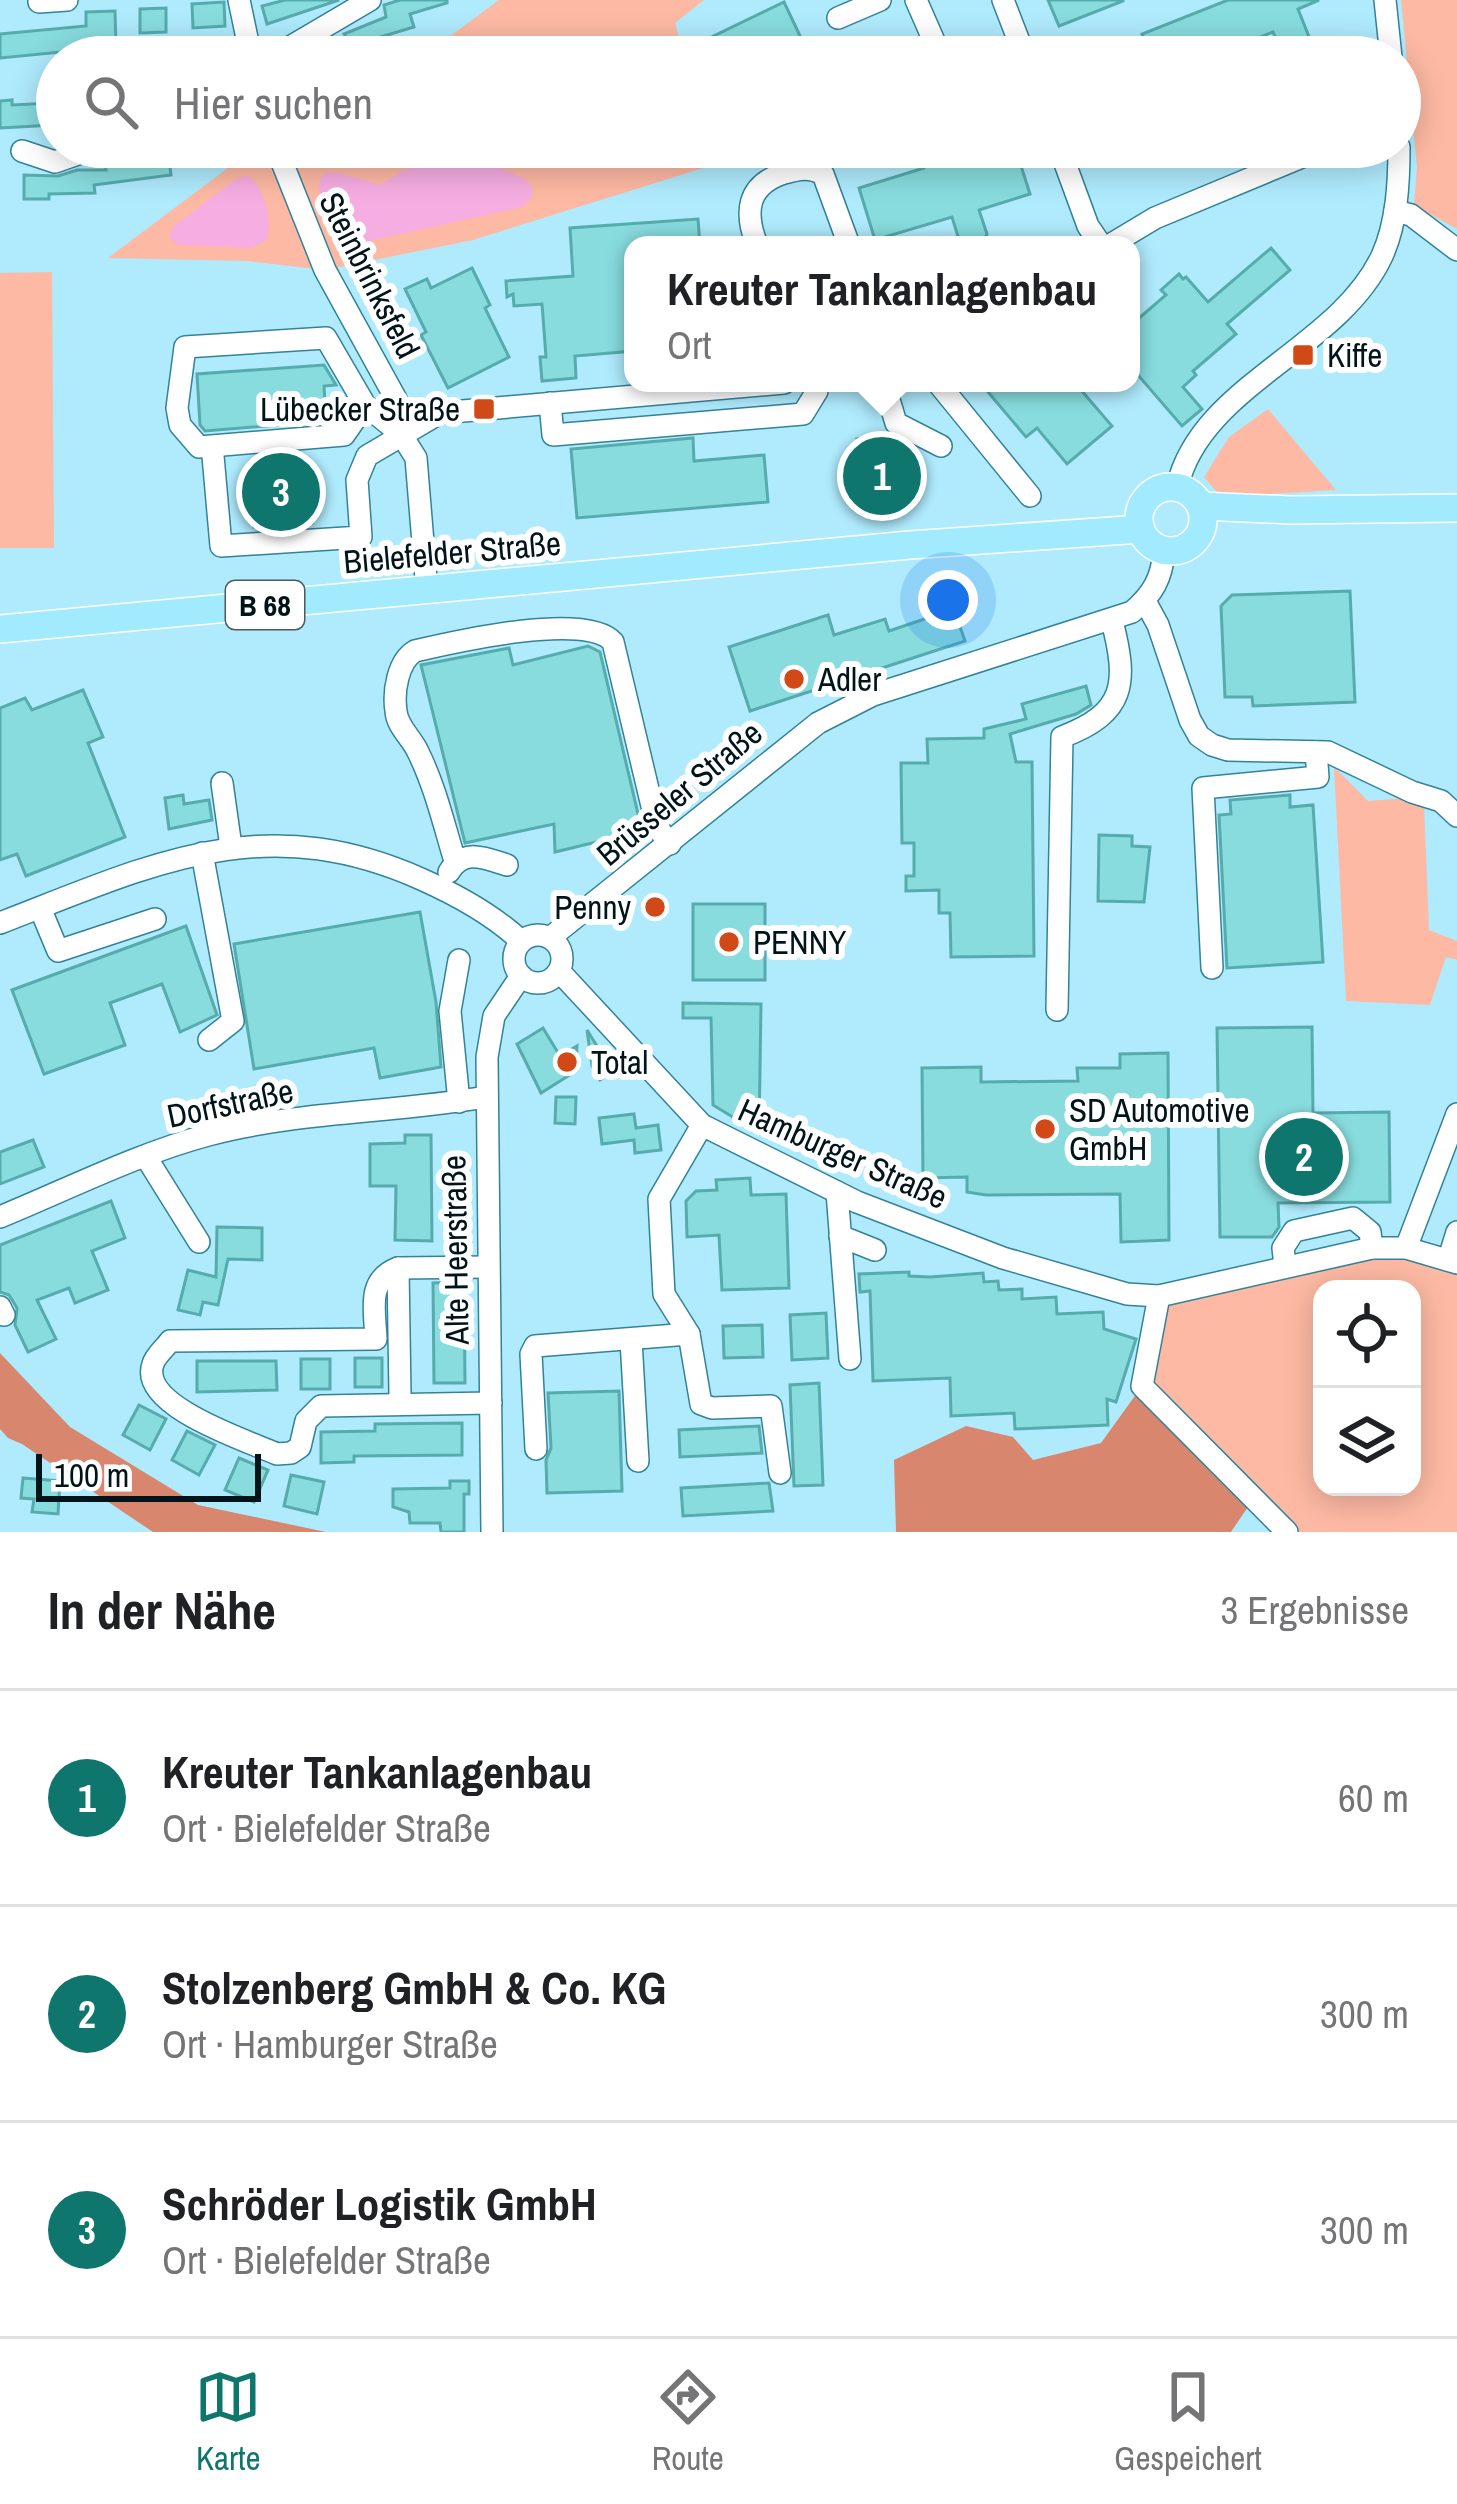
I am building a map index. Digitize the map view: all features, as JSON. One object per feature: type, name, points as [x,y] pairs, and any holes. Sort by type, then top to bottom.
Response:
[{"type":"main road","points":[[1177,488],[1186,491],[1202,517],[1184,549],[1165,551],[1150,543],[1141,519],[1151,495],[1177,488]]},
{"type":"main road","points":[[1202,517],[1291,510],[1457,508]]},
{"type":"main road","name":"Bielefelder Straße","points":[[0,629],[910,545],[1141,519]]},
{"type":"street","points":[[39,2],[67,0]]},
{"type":"street","points":[[239,0],[247,36]]},
{"type":"street","points":[[309,36],[370,0]]},
{"type":"street","points":[[838,18],[880,0]]},
{"type":"street","points":[[916,0],[931,36]]},
{"type":"street","points":[[1004,0],[1017,36]]},
{"type":"street","points":[[1385,0],[1389,36]]},
{"type":"street","points":[[22,151],[36,156]]},
{"type":"street","name":"Steinbrinksfeld","points":[[284,168],[325,270],[397,399],[401,434],[416,458],[427,591]]},
{"type":"street","points":[[754,236],[748,213],[751,199],[771,177],[801,168],[823,174],[846,236]]},
{"type":"street","points":[[1066,168],[1088,226],[1097,236]]},
{"type":"street","points":[[1177,488],[1186,455],[1199,436],[1326,326],[1357,293],[1382,256],[1395,211],[1398,168]]},
{"type":"street","points":[[1122,236],[1274,169]]},
{"type":"street","points":[[1395,211],[1411,214],[1457,250]]},
{"type":"street","points":[[365,404],[344,435],[199,447],[180,425],[184,347],[326,338],[365,404],[401,434]]},
{"type":"street","points":[[213,456],[221,546],[361,537],[357,480],[367,456],[440,413],[679,392]]},
{"type":"street","points":[[550,403],[553,435],[803,414],[816,392]]},
{"type":"street","points":[[887,392],[896,423],[941,446]]},
{"type":"street","points":[[945,392],[1030,496]]},
{"type":"street","points":[[1165,551],[1162,576],[1144,601],[1158,625],[1199,736],[1228,750],[1328,752],[1442,801],[1457,816]]},
{"type":"street","name":"Brüsseler Straße","points":[[555,942],[602,899],[664,855],[751,764],[818,722],[873,695],[1112,621],[1144,601]]},
{"type":"street","points":[[1057,1010],[1062,737],[1096,724],[1123,677],[1112,621]]},
{"type":"street","points":[[455,861],[418,750],[398,720],[395,707],[401,666],[415,651],[508,631],[598,630],[613,642],[664,855]]},
{"type":"street","points":[[1213,968],[1203,788],[1318,777],[1316,752]]},
{"type":"street","points":[[222,783],[231,847]]},
{"type":"street","points":[[0,923],[155,864],[231,847],[279,844],[333,849],[383,862],[501,922],[521,941]]},
{"type":"street","points":[[202,853],[233,1022],[209,1040]]},
{"type":"street","points":[[440,888],[455,861],[474,856],[507,865]]},
{"type":"street","points":[[40,908],[58,951],[155,919]]},
{"type":"street","points":[[535,934],[555,942],[560,971],[542,983],[521,976],[514,955],[521,941],[535,934]]},
{"type":"street","points":[[458,960],[450,1011],[459,1102]]},
{"type":"street","name":"Hamburger Straße","points":[[560,971],[702,1125],[837,1192],[1003,1258],[1127,1294],[1159,1296],[1372,1248],[1406,1249],[1453,1261]]},
{"type":"street","name":"Alte Heerstraße","points":[[492,1532],[485,1097],[494,1016],[521,976]]},
{"type":"street","name":"Dorfstraße","points":[[0,1216],[208,1136],[275,1122],[485,1097]]},
{"type":"street","points":[[1406,1249],[1457,1114]]},
{"type":"street","points":[[702,1125],[659,1199],[664,1294],[688,1334],[701,1404],[712,1408],[765,1404],[773,1409],[780,1473]]},
{"type":"street","points":[[146,1157],[199,1242]]},
{"type":"street","points":[[837,1192],[850,1359]]},
{"type":"street","points":[[1285,1266],[1283,1248],[1294,1231],[1353,1218],[1370,1232],[1372,1248]]},
{"type":"street","points":[[1453,1261],[1457,1232]]},
{"type":"street","points":[[840,1235],[875,1250]]},
{"type":"street","points":[[488,1267],[398,1268],[384,1274],[375,1287],[376,1339],[170,1341],[152,1364],[152,1382],[172,1406],[277,1454],[291,1454],[300,1447],[306,1421],[321,1406],[491,1403]]},
{"type":"street","points":[[398,1268],[400,1395]]},
{"type":"street","points":[[1159,1296],[1142,1386],[1287,1532]]},
{"type":"street","points":[[536,1449],[531,1354],[535,1346],[688,1334]]},
{"type":"street","points":[[631,1340],[638,1461]]},
{"type":"shaded area","points":[[499,0],[704,0],[675,23],[678,36],[450,36]]},
{"type":"shaded area","points":[[1401,0],[1457,0],[1457,229],[1414,205],[1417,168],[1421,168],[1421,36],[1404,36]]},
{"type":"shaded area","points":[[228,168],[703,168],[473,240],[325,270],[247,261],[108,258]]},
{"type":"shaded area","points":[[497,168],[532,186],[532,197],[523,207],[351,245],[338,240],[318,187],[323,174],[336,172],[380,185],[404,170]]},
{"type":"shaded area","points":[[249,176],[266,205],[267,240],[251,248],[178,245],[169,237],[173,227],[236,179]]},
{"type":"shaded area","points":[[52,272],[54,548],[0,548],[0,273]]},
{"type":"shaded area","points":[[1268,409],[1336,490],[1221,497],[1204,477],[1229,437]]},
{"type":"shaded area","points":[[1334,767],[1368,801],[1407,798],[1424,804],[1429,930],[1457,941],[1457,960],[1446,957],[1430,1005],[1346,1001]]},
{"type":"shaded area","points":[[1372,1248],[1457,1263],[1457,1532],[1287,1532],[1142,1386],[1159,1296]]},
{"type":"shaded area","points":[[0,1353],[70,1427],[198,1505],[326,1532],[153,1532],[0,1429]]},
{"type":"shaded area","points":[[1142,1386],[1254,1498],[1231,1532],[896,1532],[894,1460],[966,1426],[1013,1437],[1033,1460],[1101,1443]]},
{"type":"building","points":[[285,0],[339,0],[267,24],[262,6]]},
{"type":"building","points":[[400,0],[447,0],[410,14],[414,27],[384,36],[345,36],[386,17],[384,5]]},
{"type":"building","points":[[1048,0],[1123,0],[1123,1],[1059,26]]},
{"type":"building","points":[[1228,0],[1319,0],[1298,9],[1309,36],[1142,34]]},
{"type":"building","points":[[224,2],[225,26],[193,28],[192,4]]},
{"type":"building","points":[[784,2],[800,36],[714,36]]},
{"type":"building","points":[[166,8],[166,32],[140,33],[140,9]]},
{"type":"building","points":[[115,11],[116,36],[36,36],[36,54],[0,58],[0,34],[86,26],[86,12]]},
{"type":"building","points":[[0,101],[36,104],[36,126],[0,128]]},
{"type":"building","points":[[170,168],[171,175],[94,185],[95,193],[24,199],[24,175]]},
{"type":"building","points":[[924,168],[1022,168],[1030,194],[979,210],[986,236],[958,236],[952,217],[874,236],[859,188]]},
{"type":"building","points":[[698,219],[699,236],[624,236],[624,352],[575,356],[576,378],[542,381],[540,357],[546,357],[542,304],[514,306],[513,294],[507,297],[506,281],[573,276],[570,228]]},
{"type":"building","points":[[1271,248],[1290,270],[1227,324],[1236,334],[1193,371],[1196,375],[1183,387],[1202,409],[1182,426],[1140,377],[1140,317],[1166,295],[1161,290],[1179,274],[1208,302]]},
{"type":"building","points":[[472,268],[509,357],[448,388],[421,335],[426,332],[405,289],[427,279],[431,288]]},
{"type":"building","points":[[324,365],[336,385],[324,386],[326,421],[205,431],[200,425],[197,374]]},
{"type":"building","points":[[988,392],[1083,392],[1112,426],[1067,464],[1037,428],[1026,437]]},
{"type":"building","points":[[890,437],[896,455],[910,454],[913,494],[854,499],[850,458],[859,457],[857,439]]},
{"type":"building","points":[[693,438],[694,461],[764,455],[768,502],[577,518],[571,449]]},
{"type":"building","points":[[308,458],[312,523],[254,527],[250,462]]},
{"type":"building","points":[[1350,591],[1355,702],[1253,706],[1252,697],[1225,697],[1221,606],[1232,595]]},
{"type":"building","name":"Adler","points":[[954,609],[965,641],[750,711],[729,647],[828,615],[834,635],[885,619],[889,631]]},
{"type":"building","points":[[588,646],[600,652],[642,831],[555,852],[554,824],[465,843],[421,665],[509,648],[513,665]]},
{"type":"building","points":[[1086,686],[1091,705],[1010,734],[1016,762],[1032,762],[1034,956],[951,957],[950,913],[939,913],[939,890],[906,891],[906,876],[914,876],[914,843],[902,843],[901,763],[928,763],[927,739],[984,738],[984,729],[1026,719],[1022,704]]},
{"type":"building","points":[[83,690],[103,737],[88,743],[125,837],[26,876],[17,854],[0,860],[0,708],[25,698],[32,710]]},
{"type":"building","points":[[183,795],[184,804],[209,800],[212,820],[169,829],[165,798]]},
{"type":"building","points":[[1290,795],[1290,807],[1313,805],[1323,962],[1227,968],[1219,815],[1231,814],[1230,800]]},
{"type":"building","points":[[1099,835],[1132,836],[1132,846],[1150,847],[1144,902],[1098,901]]},
{"type":"building","name":"PENNY","points":[[693,904],[765,904],[765,980],[693,980]]},
{"type":"building","points":[[420,912],[436,1002],[441,1067],[380,1078],[374,1048],[254,1069],[234,944]]},
{"type":"building","points":[[186,926],[217,1015],[180,1032],[162,984],[110,1003],[125,1045],[44,1074],[12,990]]},
{"type":"building","points":[[683,1003],[761,1004],[759,1133],[713,1105],[711,1018],[683,1018]]},
{"type":"building","points":[[1312,1027],[1313,1113],[1389,1112],[1390,1202],[1278,1203],[1279,1227],[1272,1237],[1220,1237],[1217,1028]]},
{"type":"building","name":"Total","points":[[543,1028],[560,1056],[577,1046],[576,1071],[541,1093],[517,1044]]},
{"type":"building","points":[[587,1030],[613,1072],[600,1080],[592,1066]]},
{"type":"building","name":"SD Automotive GmbH","points":[[1168,1053],[1169,1240],[1121,1242],[1120,1194],[986,1195],[967,1192],[967,1177],[923,1178],[922,1068],[981,1067],[981,1082],[1078,1081],[1077,1068],[1120,1068],[1120,1054]]},
{"type":"building","points":[[556,1097],[576,1097],[575,1124],[555,1123]]},
{"type":"building","points":[[634,1114],[636,1128],[658,1125],[661,1150],[635,1153],[634,1140],[602,1144],[599,1118]]},
{"type":"building","points":[[405,1135],[431,1135],[432,1241],[395,1240],[396,1186],[370,1186],[370,1144],[405,1143]]},
{"type":"building","points":[[33,1140],[44,1167],[0,1184],[0,1152]]},
{"type":"building","points":[[750,1178],[751,1195],[786,1194],[789,1288],[722,1290],[719,1235],[687,1237],[686,1201],[696,1191],[717,1190],[716,1180]]},
{"type":"building","points":[[111,1201],[125,1238],[92,1251],[108,1290],[75,1303],[69,1288],[37,1300],[56,1339],[28,1352],[15,1325],[17,1308],[9,1295],[0,1292],[0,1245]]},
{"type":"building","points":[[217,1227],[262,1228],[262,1260],[228,1259],[218,1305],[203,1302],[200,1315],[178,1310],[188,1270],[216,1277]]},
{"type":"building","points":[[909,1272],[909,1276],[930,1277],[983,1273],[984,1282],[998,1281],[999,1290],[1022,1289],[1022,1299],[1056,1297],[1057,1314],[1103,1312],[1104,1329],[1136,1339],[1116,1402],[1107,1399],[1108,1425],[1015,1429],[1014,1413],[951,1416],[950,1378],[873,1381],[870,1291],[860,1292],[859,1274]]},
{"type":"building","points":[[464,1282],[465,1383],[434,1383],[433,1283]]},
{"type":"building","points":[[826,1313],[828,1358],[792,1360],[790,1315]]},
{"type":"building","points":[[762,1325],[763,1357],[724,1358],[723,1326]]},
{"type":"building","points":[[355,1358],[382,1358],[382,1387],[355,1387]]},
{"type":"building","points":[[301,1359],[330,1359],[330,1389],[301,1389]]},
{"type":"building","points":[[197,1361],[276,1361],[277,1390],[197,1392]]},
{"type":"building","points":[[819,1383],[823,1485],[794,1486],[790,1385]]},
{"type":"building","points":[[619,1391],[622,1491],[547,1493],[548,1393]]},
{"type":"building","points":[[139,1405],[166,1419],[150,1450],[123,1435]]},
{"type":"building","points":[[462,1423],[462,1455],[354,1456],[354,1462],[321,1463],[321,1432],[375,1431],[375,1424]]},
{"type":"building","points":[[759,1426],[762,1453],[680,1457],[679,1430]]},
{"type":"building","points":[[187,1431],[215,1445],[199,1475],[172,1460]]},
{"type":"building","points":[[239,1458],[268,1470],[254,1502],[225,1490]]},
{"type":"building","points":[[291,1475],[324,1482],[317,1514],[284,1506]]},
{"type":"building","points":[[23,1478],[60,1481],[58,1514],[32,1512],[34,1499],[21,1498]]},
{"type":"building","points":[[450,1481],[469,1481],[469,1494],[464,1494],[464,1532],[441,1532],[440,1523],[410,1523],[409,1512],[393,1507],[393,1489],[450,1488]]},
{"type":"building","points":[[769,1483],[773,1511],[683,1516],[681,1488]]},
{"type":"place","name":"Kiffe","points":[[1303,355]]},
{"type":"place","name":"Lübecker Straße","points":[[484,409]]},
{"type":"place","name":"Kreuter Tankanlagenbau","points":[[882,476]]},
{"type":"place","name":"Schröder Logistik GmbH","points":[[281,492]]},
{"type":"place","name":"Adler","points":[[794,679]]},
{"type":"place","name":"Penny","points":[[655,907]]},
{"type":"place","name":"PENNY","points":[[729,942]]},
{"type":"place","name":"Total","points":[[567,1062]]},
{"type":"place","name":"SD Automotive GmbH","points":[[1045,1129]]},
{"type":"place","name":"Stolzenberg GmbH & Co. KG","points":[[1304,1157]]}]
